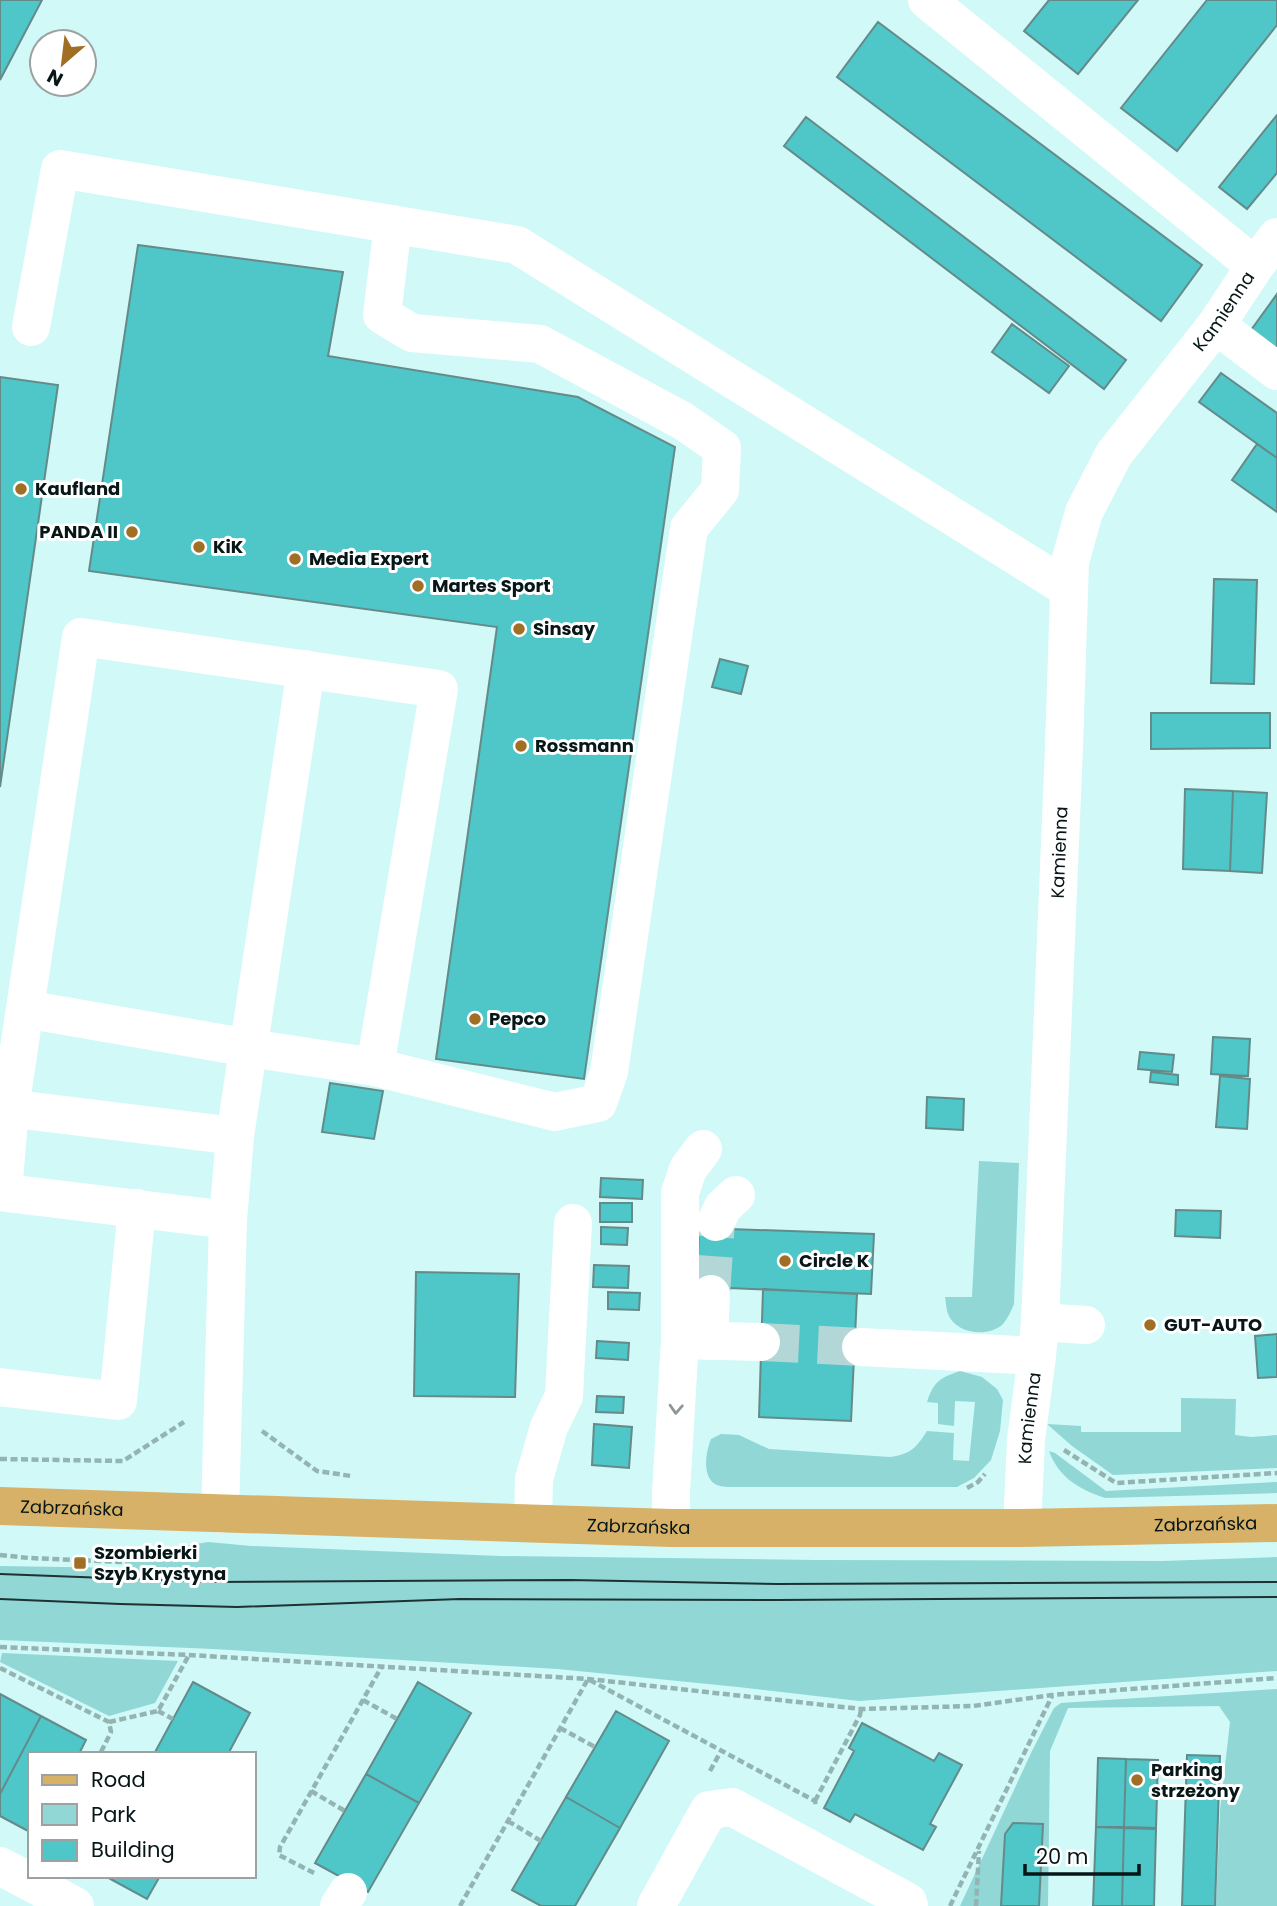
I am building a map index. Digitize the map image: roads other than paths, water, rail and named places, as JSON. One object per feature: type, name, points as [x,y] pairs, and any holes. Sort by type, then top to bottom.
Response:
[{"type":"main road","name":"Zabrzańska","points":[[0,1506],[671,1528],[1022,1528],[1277,1523]]},
{"type":"street","points":[[927,0],[1266,251]]},
{"type":"street","points":[[31,327],[60,169],[517,245],[1069,589]]},
{"type":"street","points":[[25,1009],[375,1067],[555,1112],[598,1103],[610,1072],[689,528],[720,490],[722,448],[683,421],[540,344],[412,333],[382,315],[393,224]]},
{"type":"street","name":"Kamienna","points":[[1022,1528],[1026,1440],[1038,1339],[1070,562],[1084,512],[1114,454],[1216,325],[1266,251]]},
{"type":"street","points":[[1216,325],[1277,371]]},
{"type":"street","points":[[228,1220],[1,1192],[5,1107],[25,1009],[81,637],[439,689],[375,1067]]},
{"type":"street","points":[[220,1514],[228,1220],[235,1136],[306,669]]},
{"type":"street","points":[[5,1107],[235,1136]]},
{"type":"street","points":[[695,1341],[680,1194],[688,1169],[703,1149]]},
{"type":"street","points":[[0,1387],[118,1401],[137,1208]]},
{"type":"street","points":[[533,1523],[534,1479],[548,1427],[564,1396],[573,1223]]},
{"type":"street","points":[[671,1528],[671,1492],[695,1341],[711,1294]]},
{"type":"street","points":[[861,1347],[1038,1339],[1086,1325]]},
{"type":"street","points":[[695,1341],[761,1342]]},
{"type":"street","points":[[656,1906],[709,1810],[732,1807],[908,1902],[909,1906]]},
{"type":"street","points":[[0,1866],[75,1906]]},
{"type":"tunnel","points":[[711,1294],[716,1222]]},
{"type":"tunnel","points":[[761,1342],[861,1347]]},
{"type":"tram line","points":[[0,1574],[213,1582],[1277,1582]]},
{"type":"tram line","points":[[0,1599],[237,1607],[460,1599],[1277,1597]]},
{"type":"place","name":"Kaufland","points":[[21,489]]},
{"type":"place","name":"PANDA II","points":[[132,532]]},
{"type":"place","name":"KiK","points":[[199,547]]},
{"type":"place","name":"Media Expert","points":[[295,559]]},
{"type":"place","name":"Martes Sport","points":[[418,586]]},
{"type":"place","name":"Sinsay","points":[[519,629]]},
{"type":"place","name":"Rossmann","points":[[521,746]]},
{"type":"place","name":"Pepco","points":[[475,1019]]},
{"type":"place","name":"Circle K","points":[[785,1261]]},
{"type":"place","name":"GUT-AUTO","points":[[1150,1325]]},
{"type":"place","name":"Szombierki Szyb Krystyna","points":[[80,1563]]},
{"type":"place","name":"Parking strzeżony","points":[[1137,1780]]}]
